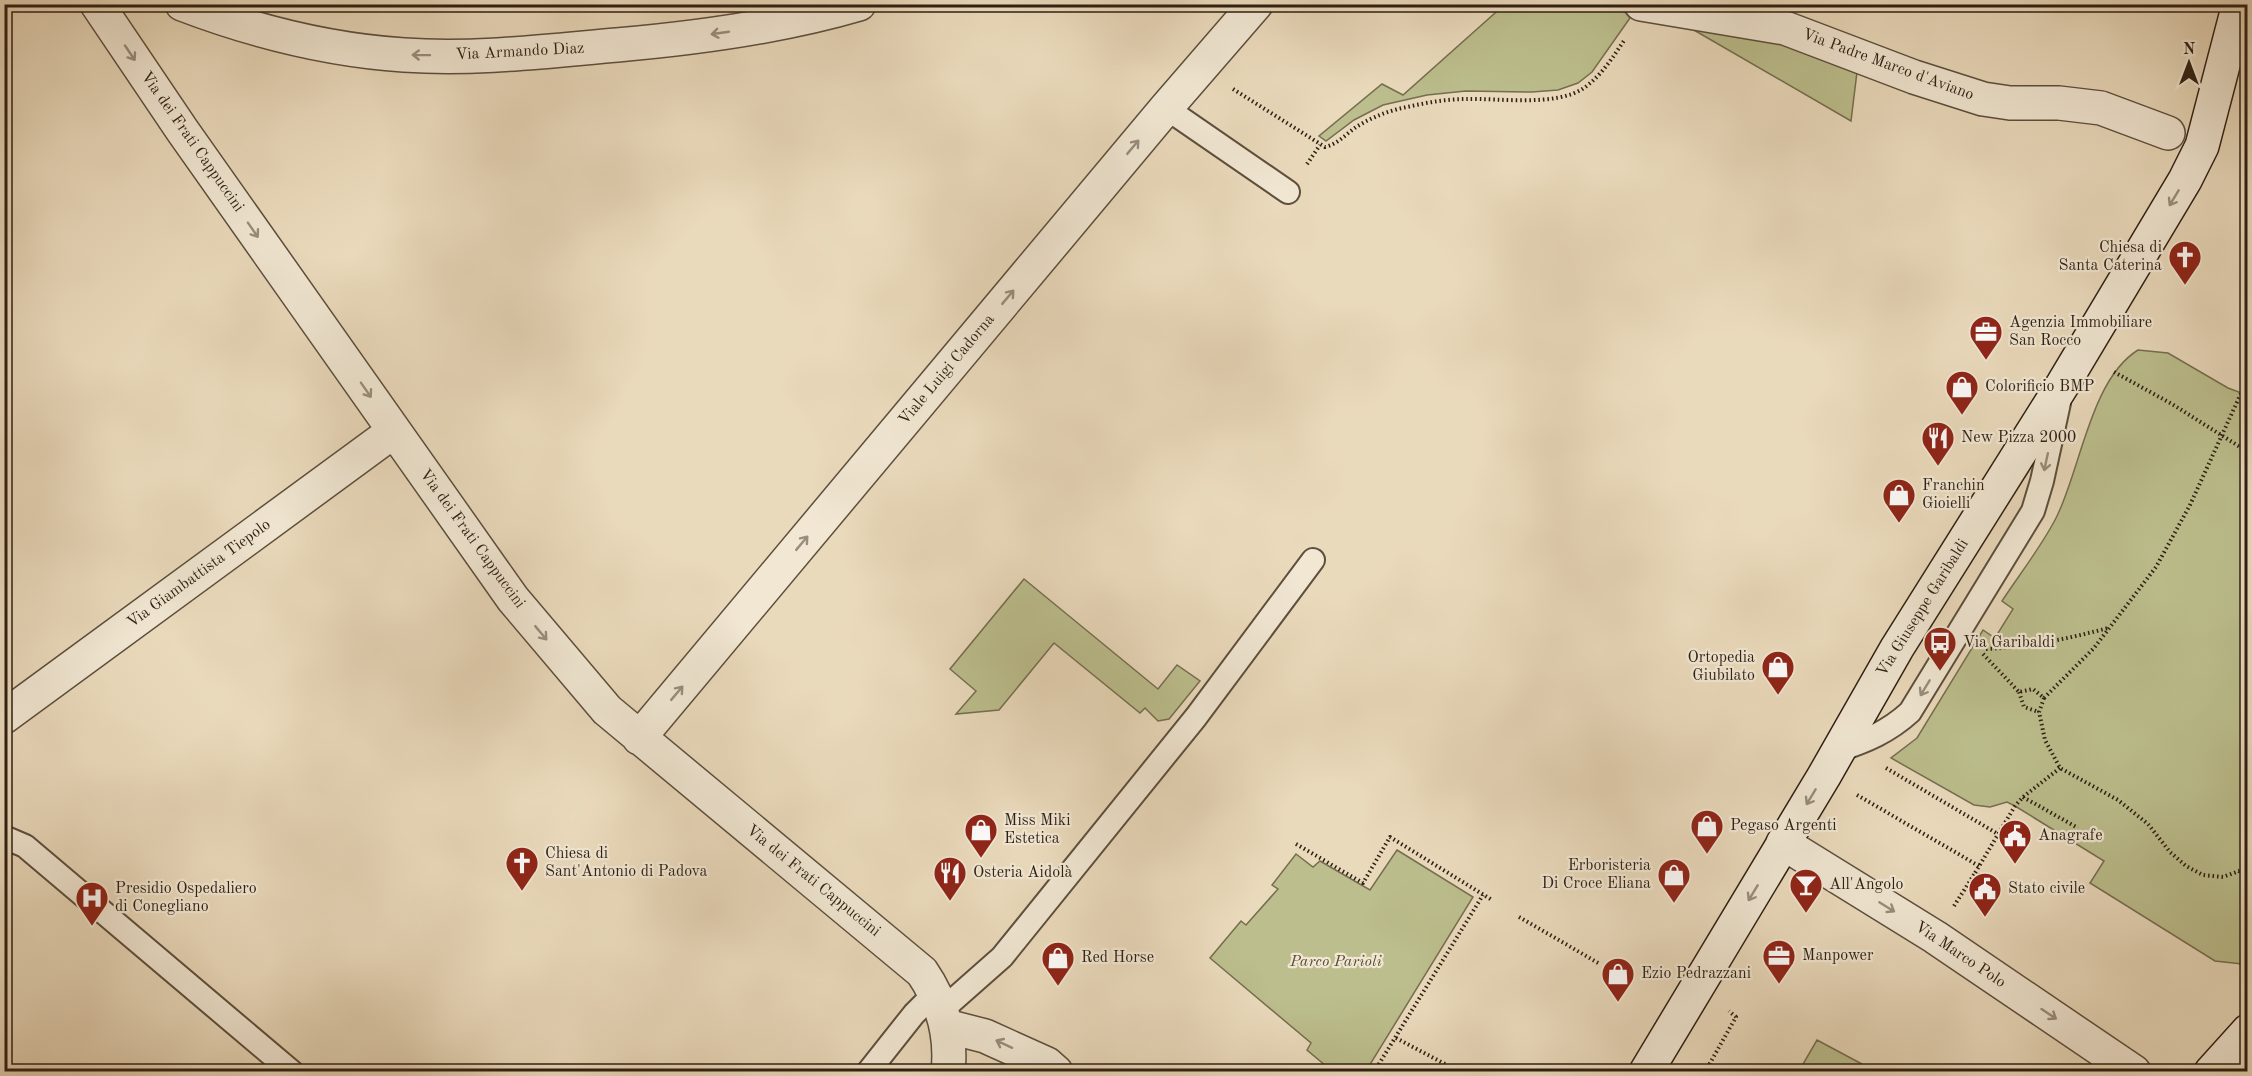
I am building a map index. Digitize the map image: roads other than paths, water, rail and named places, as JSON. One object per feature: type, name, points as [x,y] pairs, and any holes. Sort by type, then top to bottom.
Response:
[{"type":"street","name":"Via dei Frati Cappuccini","points":[[98,4],[182,129],[513,599],[607,710],[912,961],[922,972],[941,1010],[949,1044],[948,1071]]},
{"type":"street","name":"Via Armando Diaz","points":[[182,4],[302,41],[404,55],[462,56],[664,41],[765,16],[827,14],[860,4]]},
{"type":"street","name":"Viale Luigi Cadorna","points":[[639,738],[1166,108],[1256,4]]},
{"type":"street","name":"Via Giuseppe Garibaldi","points":[[1646,1071],[1839,750],[1897,648],[2062,384],[2185,180],[2202,146],[2239,4]]},
{"type":"street","name":"Via Padre Marco d'Aviano","points":[[1644,5],[1785,28],[1914,77],[1983,99],[2010,103],[2059,103],[2101,108],[2168,133]]},
{"type":"street","name":"Via Giambattista Tiepolo","points":[[4,717],[394,431]]},
{"type":"street","name":"Via Marco Polo","points":[[1783,843],[1928,933],[2134,1071]]},
{"type":"street","points":[[941,1010],[985,1036],[1047,1064],[1056,1071]]},
{"type":"street","points":[[2211,1071],[2247,1031]]},
{"type":"lane","points":[[1166,108],[1288,192]]},
{"type":"lane","points":[[1839,750],[1874,738],[1894,727],[1910,712],[2033,511],[2042,481],[2062,384]]},
{"type":"lane","points":[[868,1071],[914,1014],[941,1010],[1002,957],[1196,717],[1313,560]]},
{"type":"lane","points":[[4,837],[25,846],[292,1071]]},
{"type":"place","name":"Chiesa di Santa Caterina","points":[[2185,286]]},
{"type":"place","name":"Agenzia Immobiliare San Rocco","points":[[1986,361]]},
{"type":"place","name":"Colorificio BMP","points":[[1962,416]]},
{"type":"place","name":"New Pizza 2000","points":[[1938,467]]},
{"type":"place","name":"Franchin Gioielli","points":[[1899,524]]},
{"type":"place","name":"Via Garibaldi","points":[[1940,672]]},
{"type":"place","name":"Ortopedia Giubilato","points":[[1778,696]]},
{"type":"place","name":"Pegaso Argenti","points":[[1707,855]]},
{"type":"place","name":"Miss Miki Estetica","points":[[981,859]]},
{"type":"place","name":"Anagrafe","points":[[2015,865]]},
{"type":"place","name":"Chiesa di Sant'Antonio di Padova","points":[[522,892]]},
{"type":"place","name":"Osteria Aidolà","points":[[950,902]]},
{"type":"place","name":"Erboristeria Di Croce Eliana","points":[[1674,904]]},
{"type":"place","name":"All'Angolo","points":[[1806,914]]},
{"type":"place","name":"Stato civile","points":[[1985,918]]},
{"type":"place","name":"Presidio Ospedaliero di Conegliano","points":[[92,927]]},
{"type":"place","name":"Manpower","points":[[1779,985]]},
{"type":"place","name":"Red Horse","points":[[1058,987]]},
{"type":"place","name":"Ezio Pedrazzani","points":[[1618,1003]]},
{"type":"park label","name":"Parco Parioli","points":[[1336,962]]}]
